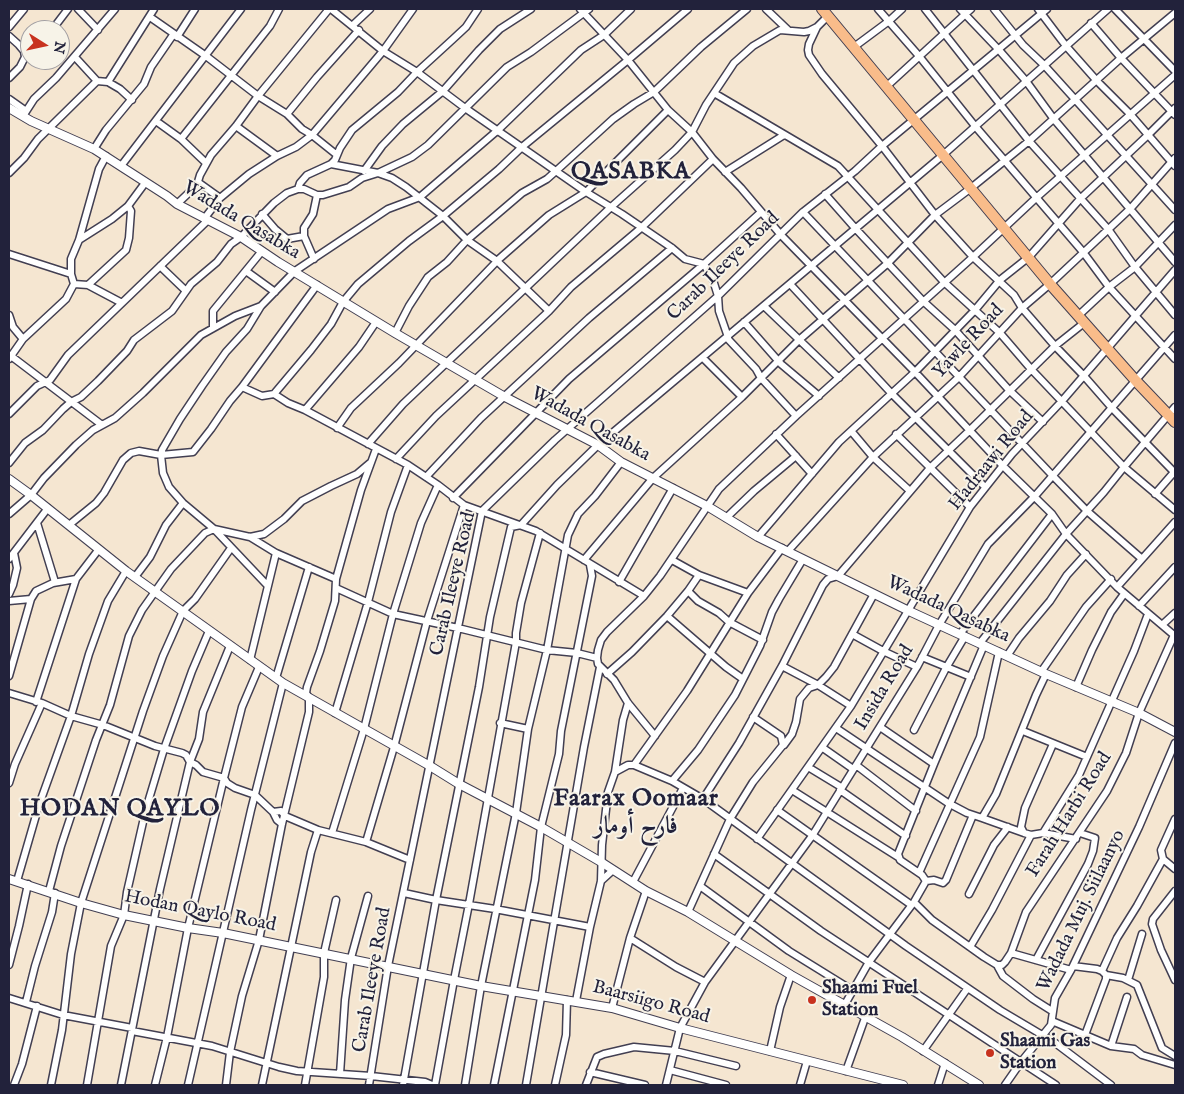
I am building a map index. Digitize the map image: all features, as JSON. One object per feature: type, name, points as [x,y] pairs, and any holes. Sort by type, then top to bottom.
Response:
[{"type":"highway","points":[[825,12],[1005,227],[1050,284],[1136,381],[1173,415]]},
{"type":"street","points":[[9,27],[24,9]]},
{"type":"street","points":[[60,20],[68,9]]},
{"type":"street","points":[[78,9],[98,30]]},
{"type":"street","points":[[9,99],[24,113],[34,99],[75,57],[115,9]]},
{"type":"street","points":[[94,149],[106,130],[144,84],[151,67],[195,9]]},
{"type":"street","points":[[121,166],[142,136],[156,121],[241,9]]},
{"type":"street","points":[[181,139],[270,26],[279,9]]},
{"type":"street","points":[[177,204],[199,183],[205,162],[330,9],[384,51],[417,72],[586,192],[672,248],[685,259],[704,264],[713,280],[718,296],[719,311],[727,337],[796,416]]},
{"type":"street","points":[[353,25],[370,9]]},
{"type":"street","points":[[9,414],[37,386],[50,380],[68,355],[206,220],[220,198],[249,174],[276,156],[296,148],[312,135],[384,51],[413,9]]},
{"type":"street","points":[[298,188],[302,179],[307,175],[335,160],[352,130],[398,92],[466,27],[478,9]]},
{"type":"street","points":[[364,171],[382,146],[403,124],[443,91],[500,29],[531,9]]},
{"type":"street","points":[[267,585],[214,529],[183,504],[172,492],[163,474],[162,450],[202,386],[226,352],[247,329],[262,306],[295,271],[388,209],[420,197],[498,130],[580,50],[604,35],[631,9]]},
{"type":"street","points":[[242,387],[262,396],[274,394],[331,324],[343,302],[358,284],[409,241],[443,216],[522,147],[688,9]]},
{"type":"street","points":[[395,333],[409,306],[428,277],[447,262],[467,240],[522,194],[556,171],[613,119],[654,92],[701,48],[747,9]]},
{"type":"street","points":[[766,9],[788,30]]},
{"type":"street","points":[[878,9],[1083,252],[1109,287],[1175,359]]},
{"type":"street","points":[[854,47],[889,22],[902,9]]},
{"type":"street","points":[[926,9],[1029,141],[1108,229],[1135,267],[1175,315]]},
{"type":"street","points":[[887,86],[945,32],[963,11],[972,9]]},
{"type":"street","points":[[994,9],[1014,35],[1044,65],[1175,210]]},
{"type":"street","points":[[403,1083],[436,900],[479,687],[487,635],[508,537],[512,527],[521,525],[557,485],[598,445],[943,155],[1108,9]]},
{"type":"street","points":[[655,736],[628,703],[614,680],[600,667],[597,658],[601,640],[644,596],[672,560],[719,489],[737,470],[1175,73],[1145,38],[1116,9]]},
{"type":"street","points":[[9,463],[26,443],[43,430],[71,402],[81,398],[127,351],[134,340],[172,311],[194,281],[216,262],[231,244],[241,237],[262,214],[287,193],[298,188],[317,195],[331,193],[349,187],[362,178],[378,173],[412,157],[428,145],[507,67],[531,52],[584,10],[604,35],[628,60],[668,110],[692,132],[713,159],[781,234],[938,396],[969,431],[1035,496],[1052,514],[1066,534],[1117,587],[1175,636]]},
{"type":"street","points":[[1042,10],[1066,46],[1174,162]]},
{"type":"street","name":"Carab Ileeye Road","points":[[369,1085],[388,966],[482,511],[567,430],[718,296],[803,212],[972,70],[999,50],[1042,10]]},
{"type":"street","points":[[108,82],[152,11],[175,36],[206,56],[258,96],[288,114],[302,129],[337,155]]},
{"type":"street","points":[[963,11],[1026,81],[1053,118],[1175,262]]},
{"type":"street","points":[[825,12],[809,44],[809,55],[822,74],[882,146],[934,214],[973,257],[1000,280],[1054,346],[1175,471],[1155,494]]},
{"type":"street","points":[[584,560],[653,478],[742,397],[799,340],[888,264],[934,214],[971,188],[1029,141],[1120,58],[1175,13]]},
{"type":"street","points":[[758,537],[839,442],[915,372],[1000,280],[1029,257],[1080,199],[1174,111],[1153,93],[1091,23]]},
{"type":"street","points":[[368,444],[404,404],[610,208],[675,150],[692,132],[734,63],[753,46],[773,33],[788,30],[804,32],[817,27]]},
{"type":"street","points":[[288,114],[317,77],[359,30]]},
{"type":"street","points":[[9,36],[20,46]]},
{"type":"street","points":[[75,57],[97,81],[108,82],[132,100]]},
{"type":"street","points":[[9,78],[20,67]]},
{"type":"street","points":[[9,173],[24,158],[38,139],[97,81]]},
{"type":"street","points":[[714,93],[784,135],[828,158],[838,166],[944,282],[1000,333],[1030,369],[1124,467],[1175,510]]},
{"type":"street","name":"Wadada Qasabka","points":[[9,108],[24,113],[31,121],[94,149],[177,204],[241,237],[376,322],[505,397],[598,445],[621,462],[707,506],[758,537],[909,611],[1044,673],[1140,714],[1175,732]]},
{"type":"street","points":[[337,428],[351,408],[417,345],[497,261],[549,215],[586,192],[668,110]]},
{"type":"street","points":[[156,121],[181,139],[205,162]]},
{"type":"street","points":[[236,126],[276,156]]},
{"type":"street","points":[[725,172],[784,135]]},
{"type":"street","points":[[102,425],[10,358],[23,339],[66,299],[74,284],[71,274],[71,259],[79,240],[99,168],[106,156]]},
{"type":"street","points":[[396,459],[436,416],[476,380],[571,287],[641,228],[713,159]]},
{"type":"street","name":"Yawle Road","points":[[634,765],[687,691],[748,593],[785,550],[896,434],[959,377],[1022,308],[1131,208],[1174,162]]},
{"type":"street","points":[[330,164],[378,173],[392,178],[420,197],[443,216],[467,240],[497,261],[549,310]]},
{"type":"street","points":[[79,240],[112,219],[128,206],[145,183]]},
{"type":"street","points":[[199,183],[220,198]]},
{"type":"street","points":[[825,194],[923,301],[955,330],[1009,390],[1043,422]]},
{"type":"street","points":[[314,258],[304,236],[304,228],[313,214],[317,195]]},
{"type":"street","points":[[88,285],[126,250],[131,211],[128,206]]},
{"type":"street","points":[[454,498],[568,379],[704,264],[761,212]]},
{"type":"street","points":[[803,212],[1087,511],[1142,560]]},
{"type":"street","points":[[262,214],[274,229],[287,239],[304,236]]},
{"type":"street","points":[[704,799],[739,743],[782,666],[823,585],[828,579],[838,576],[930,468],[1081,319],[1109,287],[1135,267],[1175,225]]},
{"type":"street","points":[[426,477],[481,418],[590,318],[672,248]]},
{"type":"street","points":[[213,328],[213,311],[262,251]]},
{"type":"street","points":[[9,254],[71,274]]},
{"type":"street","points":[[160,266],[186,291]]},
{"type":"street","name":"Hadraawi Road","points":[[757,839],[851,706],[970,507],[1022,443],[1062,401],[1175,270]]},
{"type":"street","points":[[246,271],[275,292]]},
{"type":"street","points":[[74,284],[88,285],[122,303]]},
{"type":"street","points":[[790,284],[892,394],[985,487]]},
{"type":"street","points":[[69,525],[96,503],[123,460],[131,453],[139,451],[161,455],[196,451],[230,401],[317,285]]},
{"type":"street","points":[[9,514],[31,495],[44,478],[76,445],[93,430],[122,412],[201,335],[235,316],[262,306]]},
{"type":"street","points":[[764,306],[839,378]]},
{"type":"street","points":[[9,318],[13,327],[23,339]]},
{"type":"street","points":[[305,410],[359,347],[376,322]]},
{"type":"street","points":[[744,322],[781,364],[818,396]]},
{"type":"street","name":"Insida Road","points":[[666,1085],[680,1028],[706,982],[812,836],[917,667],[939,625],[988,544],[1035,496],[1175,335]]},
{"type":"street","points":[[703,358],[742,397]]},
{"type":"street","points":[[274,394],[408,466],[438,485],[464,505],[521,525],[540,534],[644,596]]},
{"type":"street","points":[[898,857],[925,786],[971,677],[982,644],[1066,534],[1146,442],[1173,415]]},
{"type":"street","points":[[852,432],[873,457],[910,491]]},
{"type":"street","points":[[776,434],[812,474]]},
{"type":"street","points":[[896,434],[970,507]]},
{"type":"street","points":[[226,1085],[230,1052],[242,996],[258,940],[282,824],[309,712],[309,698],[306,693],[306,687],[320,651],[336,588],[336,579],[361,490],[376,449]]},
{"type":"street","points":[[726,518],[796,456]]},
{"type":"street","points":[[250,537],[264,534],[284,519],[302,501],[357,474],[371,462]]},
{"type":"street","points":[[465,1085],[495,909],[516,813],[528,729],[546,650],[568,535],[578,514],[595,496],[621,462]]},
{"type":"street","points":[[335,713],[368,602],[391,512],[408,466]]},
{"type":"street","points":[[9,479],[126,571],[279,680],[459,784],[541,827],[646,891],[688,912],[844,1006],[902,1037],[979,1085]]},
{"type":"street","points":[[332,832],[364,730],[393,614],[421,523],[438,485]]},
{"type":"street","points":[[619,582],[673,488]]},
{"type":"street","points":[[135,577],[150,558],[166,525],[183,504]]},
{"type":"street","points":[[366,842],[394,747],[427,621],[464,505]]},
{"type":"street","points":[[9,559],[48,508]]},
{"type":"street","points":[[914,730],[962,635],[1052,514]]},
{"type":"street","points":[[1117,587],[1175,522]]},
{"type":"street","points":[[36,523],[55,582]]},
{"type":"street","points":[[26,1002],[52,912],[52,892],[61,846],[96,740],[104,725],[129,636],[142,610],[171,569],[205,533],[214,529],[250,537],[276,552],[336,579]]},
{"type":"street","points":[[9,998],[63,1015],[212,1046],[279,1067],[308,1072],[371,1076],[403,1083],[425,1082],[434,1085],[469,904],[516,642],[521,603],[540,534]]},
{"type":"street","points":[[51,1085],[62,1030],[71,954],[81,903],[135,737],[163,656],[183,611],[195,599],[231,548]]},
{"type":"street","points":[[9,784],[12,762],[39,703],[76,579],[99,549]]},
{"type":"street","points":[[250,660],[276,552]]},
{"type":"street","points":[[9,594],[17,568],[14,553]]},
{"type":"street","points":[[1008,656],[1019,638],[1050,601],[1067,575],[1086,554]]},
{"type":"street","points":[[672,781],[698,750],[735,695],[763,640],[775,605],[803,559]]},
{"type":"street","points":[[672,560],[699,575],[748,593]]},
{"type":"street","points":[[494,1085],[536,871],[541,827],[559,754],[561,731],[592,576],[590,565]]},
{"type":"street","points":[[188,1085],[279,680],[309,567]]},
{"type":"street","points":[[1139,606],[1175,567]]},
{"type":"street","points":[[257,574],[271,570]]},
{"type":"street","points":[[13,880],[71,716],[89,654],[108,601],[126,571]]},
{"type":"street","points":[[606,674],[632,652],[666,616],[688,592],[699,575]]},
{"type":"street","points":[[9,676],[36,590],[55,582],[76,579]]},
{"type":"street","points":[[982,818],[996,794],[1044,673],[1086,607],[1111,579]]},
{"type":"street","points":[[336,588],[393,614],[546,650],[577,653],[597,658]]},
{"type":"street","points":[[688,592],[729,622],[763,640]]},
{"type":"street","points":[[688,912],[730,819],[753,782],[792,734],[800,699],[809,688],[818,685],[834,667],[874,594]]},
{"type":"street","points":[[1076,687],[1111,612],[1124,594]]},
{"type":"street","points":[[9,601],[32,599]]},
{"type":"street","points":[[1162,625],[1175,613]]},
{"type":"street","points":[[1043,833],[1079,775],[1148,614]]},
{"type":"street","points":[[666,616],[743,679]]},
{"type":"street","points":[[87,1085],[111,946],[124,915],[127,892],[146,809],[164,748],[192,671],[209,631]]},
{"type":"street","points":[[852,634],[917,667]]},
{"type":"street","name":"Farah Harbi Road","points":[[1011,953],[1026,912],[1108,791],[1130,744],[1140,714],[1175,636]]},
{"type":"street","points":[[121,1085],[153,921],[190,762],[199,740],[203,712],[230,646]]},
{"type":"street","points":[[919,873],[948,804],[980,737],[999,652]]},
{"type":"street","points":[[922,657],[971,677]]},
{"type":"street","points":[[782,666],[818,685],[851,706]]},
{"type":"street","points":[[155,1085],[167,1038],[188,928],[224,778],[242,707],[259,667]]},
{"type":"street","points":[[526,1085],[567,842],[600,667]]},
{"type":"street","points":[[9,693],[71,716],[104,725],[154,746],[182,753],[190,762],[209,775],[224,778],[235,788],[254,795],[273,812],[277,820],[282,824]]},
{"type":"street","points":[[576,1001],[601,881],[601,862],[608,797],[615,772],[623,720],[628,703]]},
{"type":"street","points":[[752,717],[778,733],[783,738],[783,745]]},
{"type":"street","points":[[500,723],[528,729]]},
{"type":"street","points":[[880,727],[934,764]]},
{"type":"street","points":[[836,728],[925,786],[948,804],[973,815],[1028,834],[1043,833],[1095,838],[1088,864],[1036,960]]},
{"type":"street","points":[[1022,731],[1086,757]]},
{"type":"street","name":"Wadada Muj. Siilaanyo","points":[[1005,1085],[1047,1030],[1052,1020],[1055,998],[1072,968],[1139,827],[1175,742]]},
{"type":"street","points":[[1028,834],[1022,827],[1025,808],[1053,744]]},
{"type":"street","points":[[823,748],[855,767],[916,811]]},
{"type":"street","points":[[615,772],[628,765],[634,765],[672,781],[704,799],[967,989],[1054,1042],[1112,1085]]},
{"type":"street","points":[[808,767],[906,836]]},
{"type":"street","points":[[633,882],[683,788]]},
{"type":"street","points":[[792,790],[898,857],[919,873],[926,881]]},
{"type":"street","points":[[777,810],[812,836],[912,903],[932,920],[997,965],[1003,976],[1052,1011]]},
{"type":"street","points":[[273,812],[281,811],[284,816],[318,830],[366,842],[410,860]]},
{"type":"street","points":[[926,881],[943,882],[946,880],[973,815]]},
{"type":"street","points":[[1175,819],[1161,847],[1161,856],[1175,869]]},
{"type":"street","points":[[969,894],[994,845],[1008,827]]},
{"type":"street","points":[[262,1085],[318,830]]},
{"type":"street","points":[[970,947],[992,910],[1028,834]]},
{"type":"street","points":[[714,854],[797,915],[1056,1085]]},
{"type":"street","points":[[1085,1035],[1106,979],[1104,973],[1117,938],[1163,859]]},
{"type":"street","points":[[601,881],[613,870]]},
{"type":"street","name":"Hodan Qaylo Road","points":[[13,880],[124,915],[388,966]]},
{"type":"street","points":[[844,1006],[869,962],[926,881]]},
{"type":"street","points":[[9,965],[28,884]]},
{"type":"street","points":[[700,886],[789,951],[852,990]]},
{"type":"street","points":[[612,1008],[630,938],[646,891]]},
{"type":"street","points":[[1175,891],[1153,919],[1152,924],[1161,950],[1175,980]]},
{"type":"street","points":[[404,893],[590,927]]},
{"type":"street","points":[[340,1074],[345,1000],[351,958],[368,896]]},
{"type":"street","points":[[305,1085],[324,977],[324,953],[336,900]]},
{"type":"street","points":[[1128,980],[1142,934]]},
{"type":"street","points":[[630,938],[676,967],[706,982]]},
{"type":"street","points":[[997,965],[1002,965],[1011,953],[1072,968],[1089,967],[1128,980],[1139,987],[1162,1048],[1175,1056]]},
{"type":"street","name":"Baarsiigo Road","points":[[388,966],[481,986],[612,1008],[680,1028],[903,1085]]},
{"type":"street","points":[[770,1051],[780,1007],[791,975]]},
{"type":"street","points":[[923,1051],[967,989]]},
{"type":"street","points":[[1111,1046],[1127,997]]},
{"type":"street","points":[[555,1085],[566,1034],[568,1000]]},
{"type":"street","points":[[14,1085],[22,1064],[37,1006]]},
{"type":"street","points":[[846,1071],[865,1018]]},
{"type":"street","points":[[1052,1020],[1111,1046],[1134,1049],[1142,1055],[1175,1065]]},
{"type":"street","points":[[586,1085],[597,1057],[634,1047],[675,1051],[736,1066]]},
{"type":"street","points":[[800,1085],[807,1061]]},
{"type":"street","points":[[938,1085],[945,1063]]},
{"type":"street","points":[[670,1070],[726,1085]]},
{"type":"street","points":[[590,1072],[644,1085]]},
{"type":"place","name":"Shaami Fuel Station","points":[[812,1000]]},
{"type":"place","name":"Shaami Gas Station","points":[[990,1053]]},
{"type":"district","name":"QASABKA","points":[[631,173]]},
{"type":"district","name":"HODAN QAYLO","points":[[120,810]]},
{"type":"district","name":"Faarax Oomaar فارح أومار","points":[[636,814]]}]
